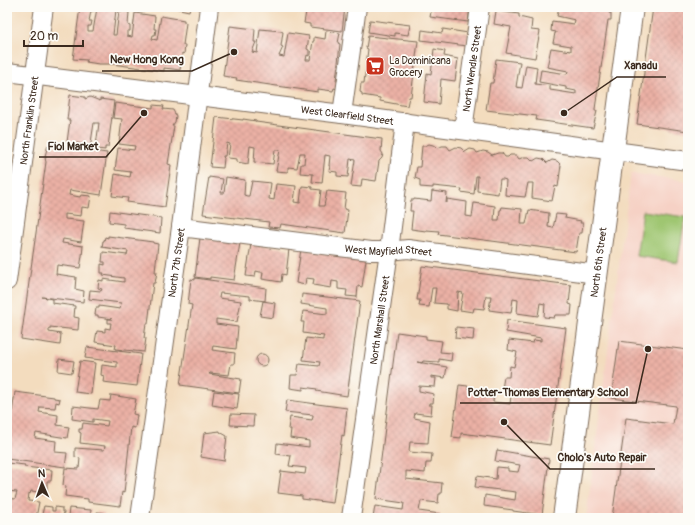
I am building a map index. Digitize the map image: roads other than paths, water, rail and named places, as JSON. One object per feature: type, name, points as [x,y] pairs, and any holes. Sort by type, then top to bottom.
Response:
[{"type":"street","name":"North Franklin Street","points":[[7,282],[44,7]]},
{"type":"street","name":"North 7th Street","points":[[140,518],[181,226],[209,7]]},
{"type":"street","points":[[342,114],[357,7]]},
{"type":"street","name":"North Wendle Street","points":[[463,130],[480,7]]},
{"type":"street","name":"North 6th Street","points":[[564,518],[632,7]]},
{"type":"street","name":"West Clearfield Street","points":[[7,72],[405,122],[688,161]]},
{"type":"street","name":"North Marshall Street","points":[[351,518],[389,252],[405,122]]},
{"type":"street","name":"West Mayfield Street","points":[[181,226],[371,251],[389,252],[408,249],[596,274]]},
{"type":"place","name":"New Hong Kong","points":[[234,52]]},
{"type":"place","name":"La Dominicana Grocery","points":[[375,66]]},
{"type":"place","name":"Fiol Market","points":[[144,113]]},
{"type":"place","name":"Xanadu","points":[[564,113]]},
{"type":"place","name":"Potter-Thomas Elementary School","points":[[648,349]]},
{"type":"place","name":"Cholo's Auto Repair","points":[[504,422]]}]
